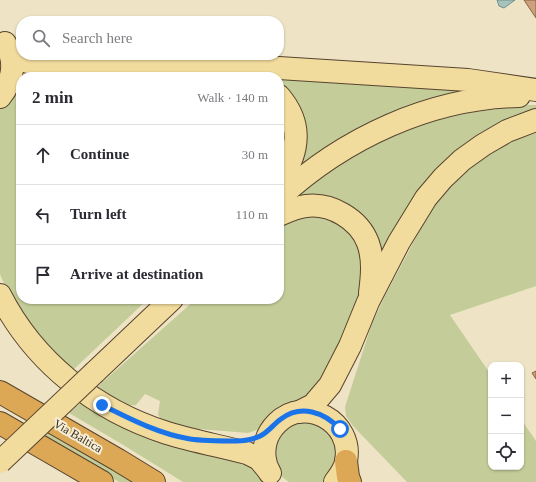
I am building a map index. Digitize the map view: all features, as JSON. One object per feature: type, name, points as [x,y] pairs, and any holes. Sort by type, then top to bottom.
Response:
[{"type":"highway","name":"Via Baltica","points":[[0,392],[154,482]]},
{"type":"highway","points":[[0,423],[102,482]]},
{"type":"highway","points":[[346,461],[350,482]]},
{"type":"main road","points":[[4,43],[16,56]]},
{"type":"main road","points":[[4,43],[13,62],[9,88]]},
{"type":"main road","points":[[23,60],[28,62],[46,62],[83,69]]},
{"type":"main road","points":[[62,72],[83,69],[220,71],[263,67],[468,80],[536,90]]},
{"type":"main road","points":[[284,194],[317,166],[341,150],[394,123],[456,104],[487,99],[536,96]]},
{"type":"main road","points":[[284,102],[293,118],[296,130],[296,142],[290,165],[284,174]]},
{"type":"main road","points":[[299,412],[313,405],[330,385],[350,346],[368,302],[412,220],[426,198],[443,178],[462,160],[483,145],[507,131],[536,120]]},
{"type":"main road","points":[[284,213],[295,208],[320,206],[333,209],[353,222],[362,232],[368,243],[371,255],[372,282],[368,302]]},
{"type":"main road","points":[[0,295],[15,321],[28,339],[54,368],[81,391],[109,408],[142,424],[167,433],[247,453],[259,459],[273,476]]},
{"type":"main road","points":[[0,462],[167,304]]},
{"type":"main road","points":[[335,482],[342,473],[346,461],[347,450],[345,439],[335,415],[335,402],[350,346]]},
{"type":"main road","points":[[190,439],[235,441],[249,440],[262,436],[289,414],[311,411],[322,414],[340,429]]},
{"type":"main road","points":[[273,426],[267,436],[264,448],[265,459],[273,476]]},
{"type":"green space","points":[[284,77],[523,92],[474,95],[289,180],[302,148],[284,103]]},
{"type":"green space","points":[[16,92],[16,304],[143,304],[73,370],[52,352],[33,329],[14,302],[0,274],[0,106]]},
{"type":"green space","points":[[536,105],[536,112],[509,122],[384,259],[369,231],[286,202],[353,155],[387,137],[425,122],[468,113]]},
{"type":"green space","points":[[284,125],[288,137],[284,150]]},
{"type":"green space","points":[[536,133],[536,286],[450,315],[488,371],[488,470],[524,470],[524,423],[536,441],[536,482],[407,482],[353,426],[346,416],[345,407],[372,323],[430,211],[449,183],[489,153],[516,140]]},
{"type":"green space","points":[[305,213],[340,220],[362,247],[361,289],[358,300],[346,331],[320,387],[262,428],[248,433],[181,427],[162,420],[158,415],[160,401],[145,394],[136,405],[130,405],[119,403],[96,388],[190,304],[284,304],[284,222]]},
{"type":"green space","points":[[83,401],[247,458],[269,482],[183,482],[69,413]]},
{"type":"green space","points":[[322,421],[340,451],[331,475],[322,482],[289,482],[276,470],[271,453],[288,422]]},
{"type":"green space","points":[[52,430],[137,482],[119,482],[43,437]]},
{"type":"water","points":[[497,0],[515,0],[504,8],[499,6]]},
{"type":"building","points":[[524,0],[536,0],[536,18]]},
{"type":"building","points":[[536,371],[536,379],[532,373]]},
{"type":"route","points":[[102,405],[142,424],[190,439],[235,441],[249,440],[262,436],[289,414],[311,411],[322,414],[340,429]]}]
